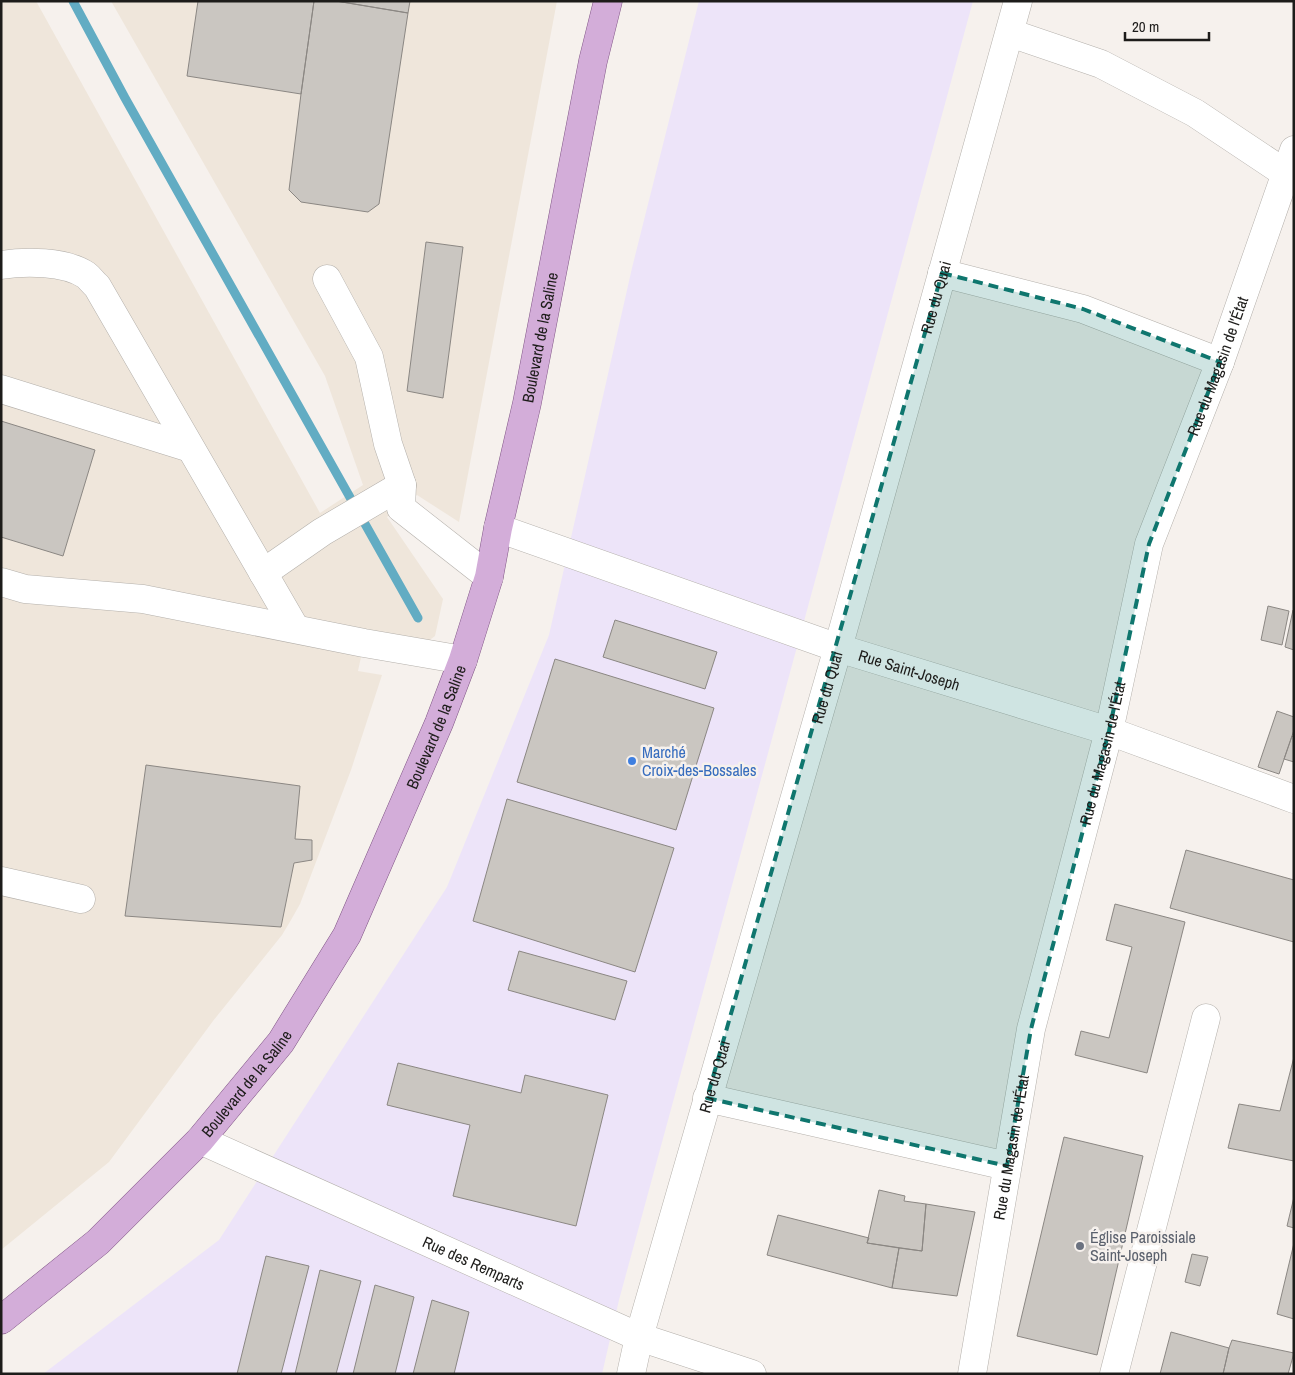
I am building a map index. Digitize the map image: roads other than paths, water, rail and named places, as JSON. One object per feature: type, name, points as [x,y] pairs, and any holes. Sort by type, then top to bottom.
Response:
[{"type":"main road","name":"Boulevard de la Saline","points":[[1,1320],[98,1242],[200,1140],[281,1042],[347,936],[439,723],[463,660],[489,577],[498,528],[527,403],[593,61],[608,1]]},
{"type":"street","name":"Rue du Quai","points":[[630,1374],[707,1098],[838,648],[1018,1]]},
{"type":"street","points":[[1010,32],[1101,64],[1290,162]]},
{"type":"street","name":"Rue du Magasin de l'État","points":[[972,1374],[1006,1166],[1031,1030],[1110,731],[1149,544],[1220,362],[1290,162]]},
{"type":"street","points":[[1,265],[44,263],[69,268],[86,275],[97,286],[295,628]]},
{"type":"street","points":[[942,273],[1083,309],[1220,362]]},
{"type":"street","points":[[327,278],[369,357],[388,444],[402,485],[401,508],[489,577]]},
{"type":"street","points":[[1,389],[190,448]]},
{"type":"street","points":[[263,573],[322,532],[402,485]]},
{"type":"street","name":"Rue Saint-Joseph","points":[[498,528],[838,648],[1110,731],[1294,799]]},
{"type":"street","points":[[1,582],[25,589],[143,599],[364,643],[463,660]]},
{"type":"street","points":[[1,880],[81,899]]},
{"type":"street","points":[[1114,1374],[1206,1018]]},
{"type":"street","points":[[707,1098],[1006,1166]]},
{"type":"street","name":"Rue des Remparts","points":[[200,1140],[639,1337],[752,1374]]},
{"type":"waterway","points":[[73,1],[125,98],[418,618]]},
{"type":"place","name":"Marché Croix-des-Bossales","points":[[632,761]]},
{"type":"place","name":"Église Paroissiale Saint-Joseph","points":[[1080,1246]]}]
